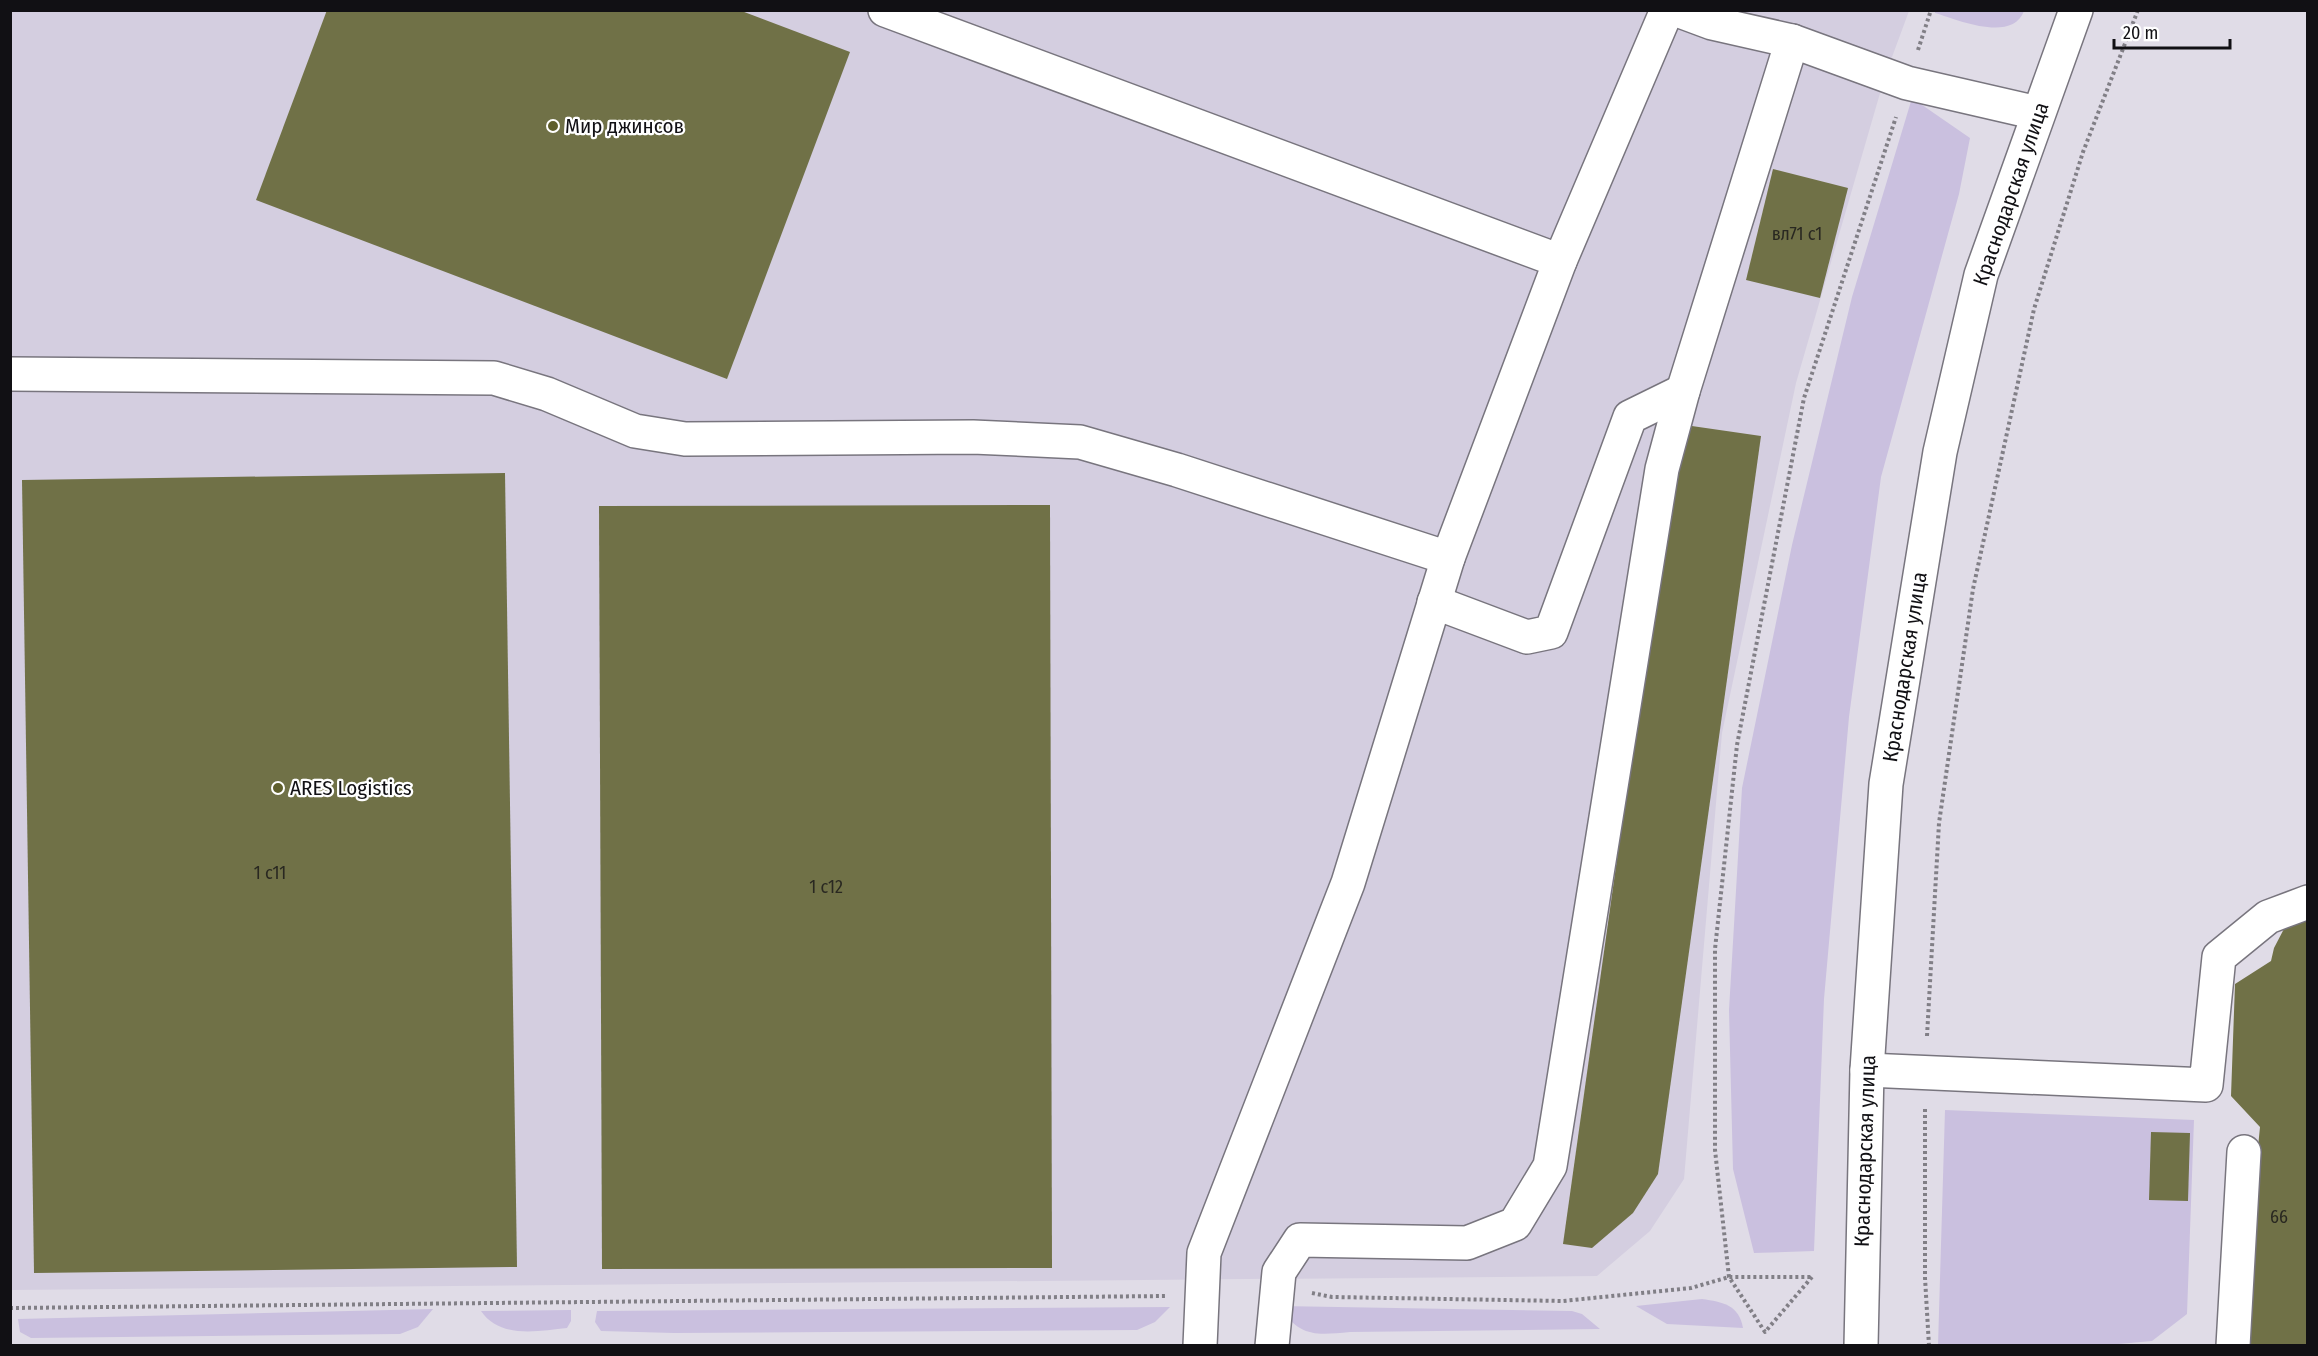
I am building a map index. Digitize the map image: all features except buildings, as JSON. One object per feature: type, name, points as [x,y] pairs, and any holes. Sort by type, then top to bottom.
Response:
[{"type":"street","points":[[885,10],[1560,261]]},
{"type":"street","points":[[1200,1346],[1204,1253],[1348,883],[1448,558],[1560,261],[1667,10]]},
{"type":"street","points":[[1677,10],[1714,17],[1792,41],[1907,83],[2037,113]]},
{"type":"street","name":"Краснодарская улица","points":[[1861,1346],[1867,1070],[1886,784],[1940,452],[1982,275],[2037,113],[2076,10]]},
{"type":"street","points":[[1272,1346],[1279,1272],[1300,1240],[1467,1243],[1515,1224],[1550,1166],[1662,470],[1683,391],[1792,41]]},
{"type":"street","points":[[10,374],[494,378],[547,394],[635,430],[685,439],[973,437],[1080,442],[1177,470],[1448,558]]},
{"type":"street","points":[[1434,602],[1527,637],[1551,632],[1630,417],[1683,391]]},
{"type":"street","points":[[1867,1070],[2206,1085],[2219,957],[2268,917],[2307,902]]},
{"type":"street","points":[[2233,1346],[2244,1152]]},
{"type":"path","points":[[1278,1287],[1332,1297],[1563,1301],[1690,1288],[1730,1277],[1812,1277],[1765,1332],[1730,1277],[1715,1150],[1715,949],[1737,745],[1804,398],[1931,10]]},
{"type":"path","points":[[1929,1346],[1925,1278],[1925,1072],[1939,823],[1973,589],[2034,309],[2083,152],[2138,10]]},
{"type":"path","points":[[10,1308],[1154,1296],[1202,1299]]},
{"type":"shaded area","points":[[1935,10],[2024,11],[2018,21],[1997,28],[1970,24],[1935,13]]},
{"type":"shaded area","points":[[10,11],[1909,11],[1885,76],[1796,383],[1722,733],[1684,1179],[1650,1231],[1597,1276],[11,1290]]},
{"type":"shaded area","points":[[1912,98],[1970,138],[1959,194],[1881,477],[1849,717],[1824,999],[1814,1251],[1754,1253],[1733,1169],[1729,1010],[1742,788],[1792,545],[1852,297]]},
{"type":"shaded area","points":[[1945,1110],[2194,1120],[2187,1314],[2152,1341],[2096,1346],[1938,1346]]},
{"type":"shaded area","points":[[1702,1299],[1729,1306],[1738,1314],[1743,1328],[1667,1324],[1636,1306]]},
{"type":"shaded area","points":[[1280,1306],[1572,1311],[1582,1314],[1600,1329],[1318,1334],[1294,1324]]},
{"type":"shaded area","points":[[1170,1307],[1155,1322],[1137,1330],[674,1333],[601,1331],[595,1322],[597,1311]]},
{"type":"shaded area","points":[[433,1309],[418,1327],[400,1334],[31,1338],[20,1332],[18,1319]]},
{"type":"shaded area","points":[[571,1310],[571,1321],[567,1328],[532,1331],[498,1326],[481,1311]]},
{"type":"place","name":"Мир джинсов","points":[[553,126]]},
{"type":"place","name":"ARES Logistics","points":[[278,788]]}]
